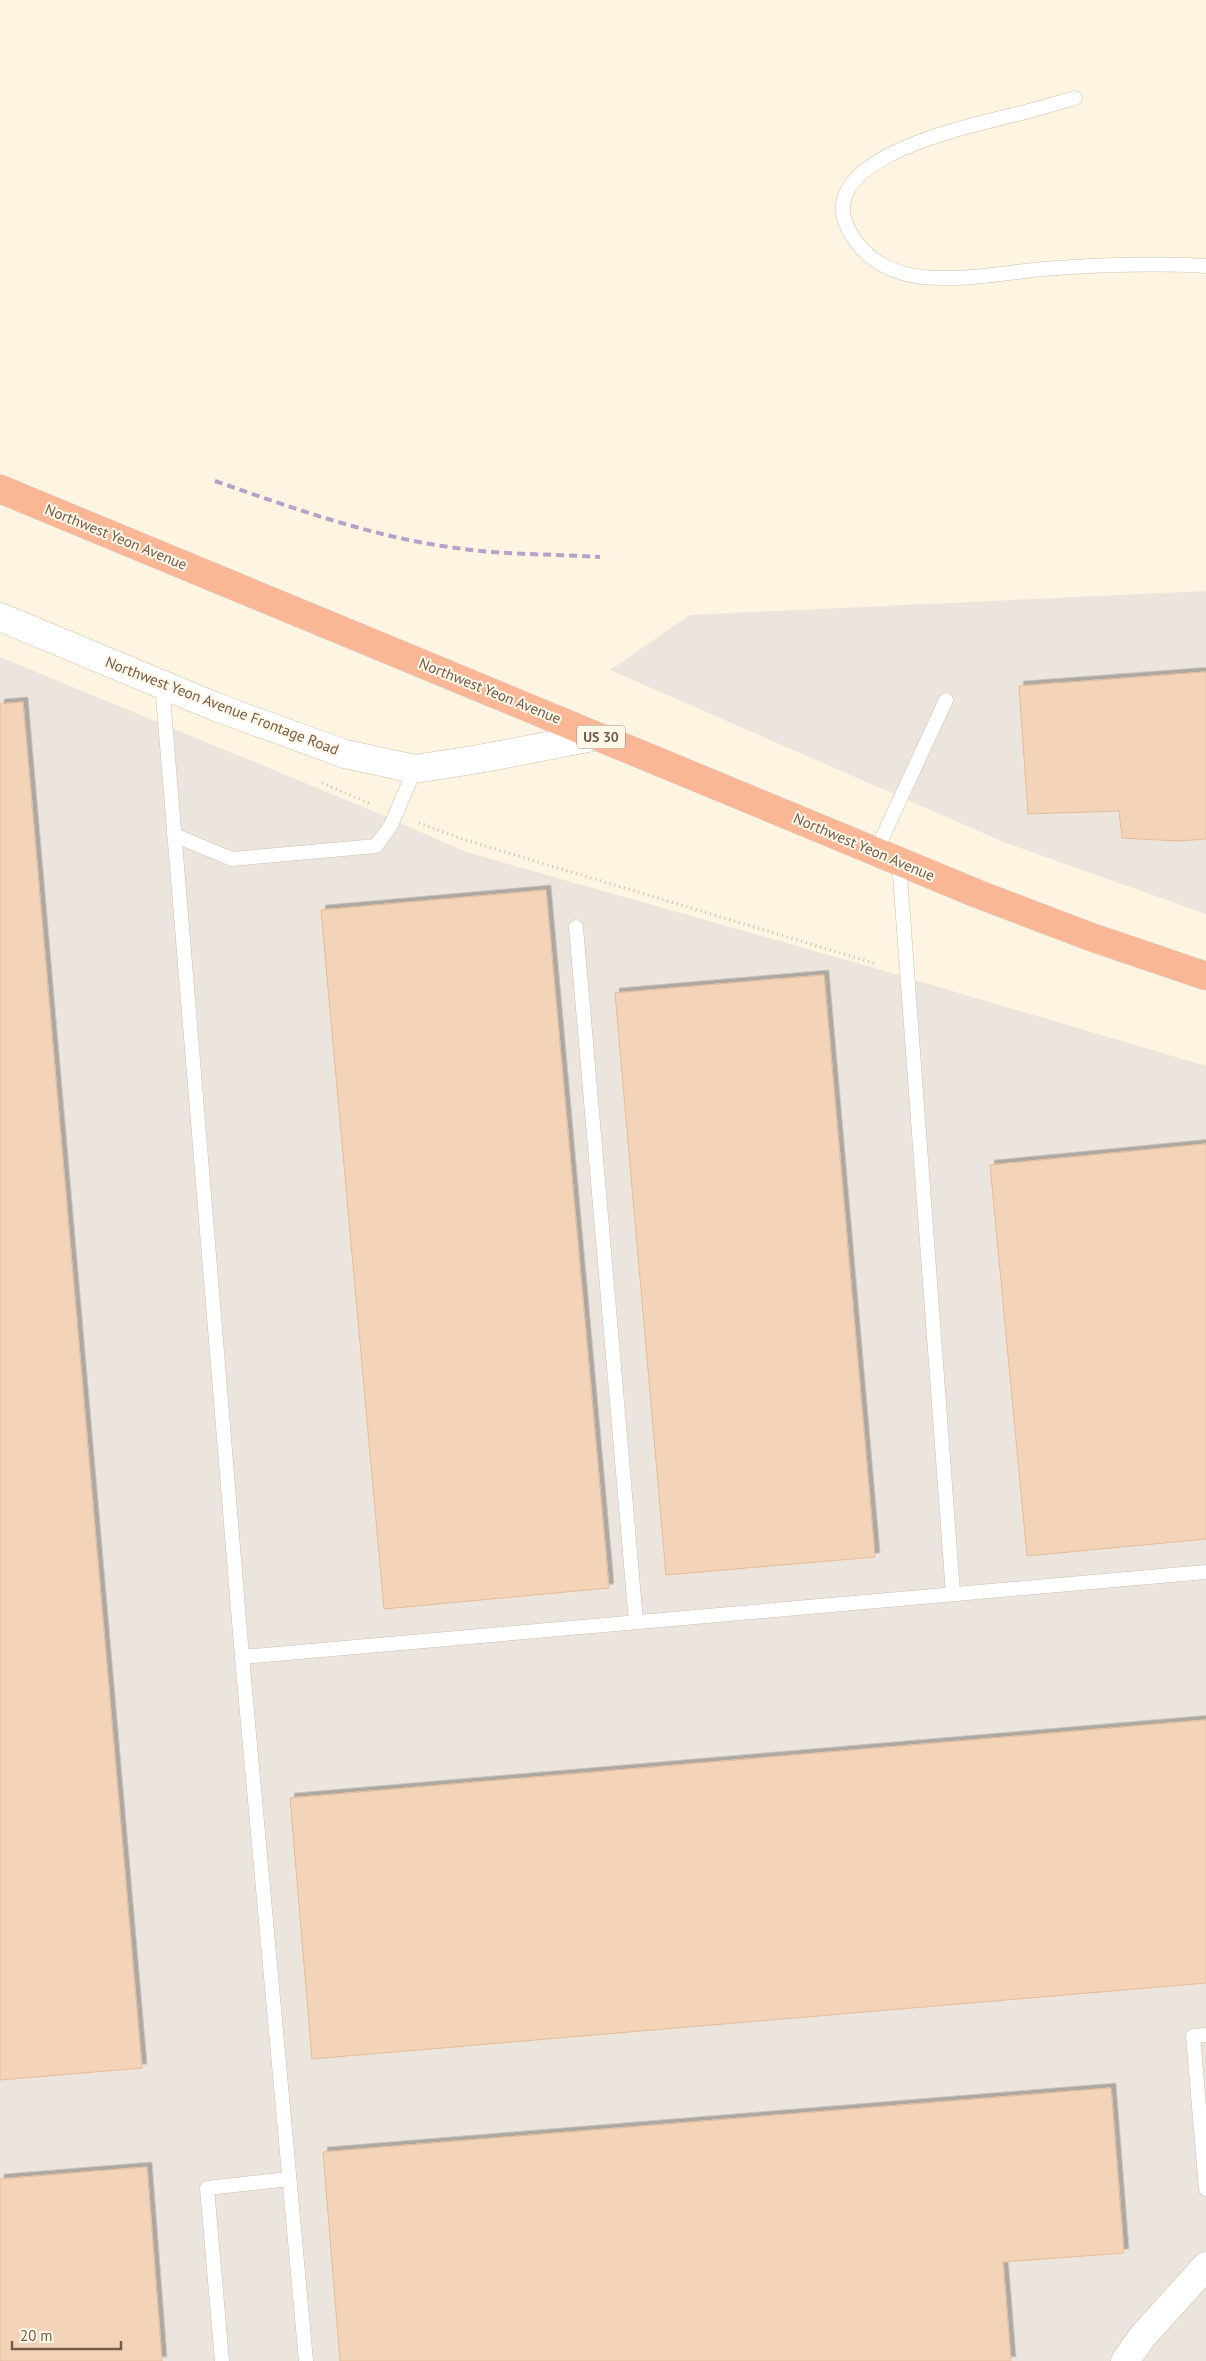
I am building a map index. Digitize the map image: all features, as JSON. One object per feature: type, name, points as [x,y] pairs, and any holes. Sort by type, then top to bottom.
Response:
[{"type":"highway","name":"Northwest Yeon Avenue","points":[[0,489],[887,857],[1090,937],[1206,976]]},
{"type":"street","name":"Northwest Yeon Avenue Frontage Road","points":[[0,617],[162,684],[345,754],[414,769],[480,759],[598,736]]},
{"type":"street","points":[[1125,2361],[1142,2337],[1206,2266]]},
{"type":"lane","points":[[1075,98],[938,134],[882,158],[863,172],[846,194],[843,201],[844,217],[849,232],[874,261],[894,271],[922,277],[953,277],[1128,264],[1206,266]]},
{"type":"lane","points":[[162,684],[242,1657],[306,2361]]},
{"type":"lane","points":[[946,700],[887,857],[953,1594]]},
{"type":"lane","points":[[174,835],[232,859],[376,846],[392,825],[414,769]]},
{"type":"lane","points":[[576,927],[636,1622]]},
{"type":"lane","points":[[242,1657],[1206,1572]]},
{"type":"lane","points":[[1206,2035],[1193,2036],[1206,2189]]},
{"type":"lane","points":[[222,2361],[207,2188],[289,2179]]},
{"type":"path","points":[[316,781],[465,840],[877,964]]},
{"type":"shaded area","points":[[1206,591],[1206,914],[1006,843],[610,670],[690,615]]},
{"type":"shaded area","points":[[0,657],[373,811],[466,852],[878,969],[1206,1066],[1206,2361],[0,2361]]},
{"type":"building","points":[[1206,672],[1206,839],[1178,841],[1122,838],[1119,811],[1028,814],[1019,686]]},
{"type":"building","points":[[23,702],[142,2068],[0,2080],[0,704]]},
{"type":"building","points":[[546,890],[609,1588],[384,1609],[321,910]]},
{"type":"building","points":[[824,975],[875,1557],[666,1575],[615,993]]},
{"type":"building","points":[[1206,1144],[1206,1539],[1027,1556],[990,1165]]},
{"type":"building","points":[[1206,1720],[1206,1983],[312,2059],[290,1798]]},
{"type":"building","points":[[1111,2088],[1124,2253],[1003,2262],[1011,2361],[340,2361],[323,2152]]},
{"type":"building","points":[[147,2167],[162,2361],[0,2361],[0,2179]]},
{"type":"railway","points":[[215,481],[333,520],[394,537],[492,552],[600,557]]}]
